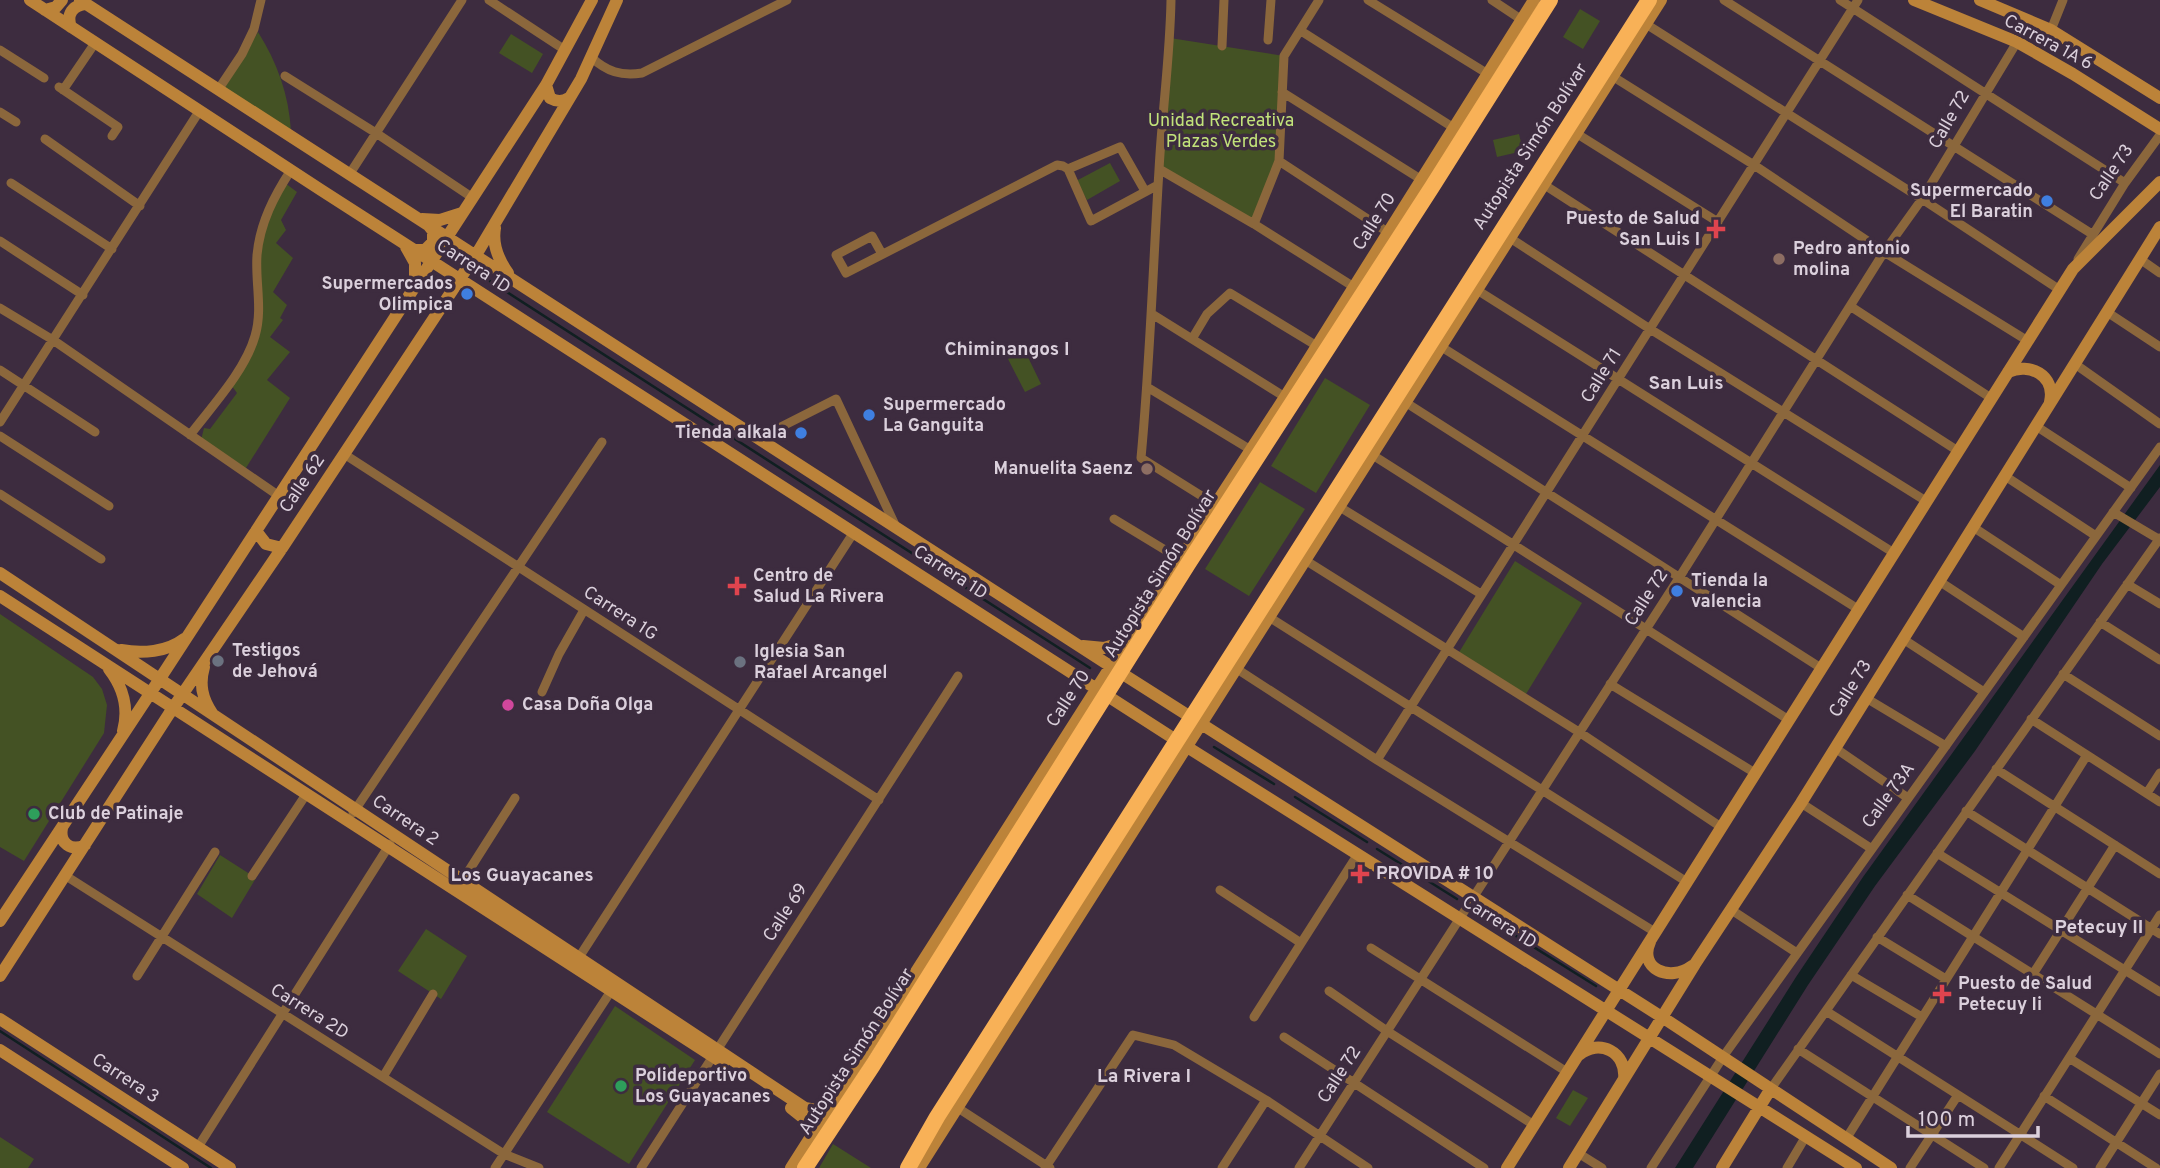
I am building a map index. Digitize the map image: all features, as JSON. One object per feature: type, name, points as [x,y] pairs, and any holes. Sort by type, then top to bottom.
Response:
[{"type":"highway","name":"Autopista Simón Bolívar","points":[[805,1168],[888,1042],[1079,726],[1493,78],[1550,0]]},
{"type":"highway","name":"Autopista Simón Bolívar","points":[[916,1166],[937,1117],[1141,809],[1572,130],[1649,0]]},
{"type":"highway","points":[[873,1065],[867,1047],[888,1042]]},
{"type":"street","name":"Carrera 1D","points":[[30,0],[1102,692],[1778,1118],[1849,1166]]},
{"type":"street","points":[[46,10],[56,7],[62,0]]},
{"type":"street","points":[[218,90],[242,54],[254,29],[261,0]]},
{"type":"street","points":[[349,175],[462,0]]},
{"type":"street","points":[[489,0],[565,50]]},
{"type":"street","name":"Calle 62","points":[[0,921],[546,85],[592,0]]},
{"type":"street","name":"Calle 62","points":[[0,976],[173,708],[475,256],[569,99],[617,0]]},
{"type":"street","points":[[591,57],[608,70],[626,75],[642,73],[788,0]]},
{"type":"street","points":[[1171,0],[1142,458],[1220,507]]},
{"type":"street","points":[[1222,46],[1224,0]]},
{"type":"street","points":[[1268,40],[1271,0]]},
{"type":"street","points":[[1254,225],[1279,161],[1284,56],[1319,0]]},
{"type":"street","points":[[1368,0],[1493,78]]},
{"type":"street","points":[[1492,0],[1522,20]]},
{"type":"street","name":"Calle 70","points":[[1116,669],[1127,641],[1180,559],[1220,507],[1251,450],[1454,128],[1493,78],[1534,0]]},
{"type":"street","points":[[1197,720],[1237,669],[1269,617],[1300,557],[1338,506],[1510,238],[1572,130],[1612,76],[1661,0]]},
{"type":"street","points":[[1724,0],[2092,234]]},
{"type":"street","points":[[1840,0],[1856,4],[2125,183]]},
{"type":"street","name":"Carrera 1A 6","points":[[1914,0],[2017,42],[2073,74],[2160,132]]},
{"type":"street","name":"Carrera 1A 6","points":[[1980,0],[2051,30],[2160,99]]},
{"type":"street","points":[[2051,30],[2063,0]]},
{"type":"street","name":"Carrera 1D","points":[[83,2],[1116,669],[1662,1017],[1891,1168]]},
{"type":"street","points":[[71,27],[71,10],[83,2]]},
{"type":"street","name":"Calle 71","points":[[1377,760],[1856,4]]},
{"type":"street","points":[[1646,24],[2060,290]]},
{"type":"street","points":[[1301,31],[1454,128]]},
{"type":"street","name":"Calle 72","points":[[1299,1168],[1679,578],[1884,252],[1922,199],[2017,42]]},
{"type":"street","points":[[95,43],[61,89],[115,132]]},
{"type":"street","points":[[0,50],[44,78]]},
{"type":"street","points":[[285,76],[473,198]]},
{"type":"street","points":[[1612,76],[1754,165],[1884,252],[2028,341]]},
{"type":"street","points":[[546,85],[551,98],[563,102],[569,99]]},
{"type":"street","points":[[1282,92],[1422,180]]},
{"type":"street","points":[[0,422],[200,110]]},
{"type":"street","points":[[0,112],[16,122]]},
{"type":"street","points":[[1572,130],[1718,222]]},
{"type":"street","name":"Calle 73","points":[[1507,1168],[2060,290],[2092,234],[2160,132]]},
{"type":"street","points":[[45,139],[140,206]]},
{"type":"street","points":[[1068,169],[1120,147],[1145,191]]},
{"type":"street","points":[[1279,161],[1389,233]]},
{"type":"street","points":[[882,254],[872,236],[836,255],[846,273],[1057,165],[1068,169],[1091,221],[1158,185]]},
{"type":"street","points":[[1159,169],[1354,287]]},
{"type":"street","points":[[190,435],[245,359],[254,339],[259,304],[257,256],[263,225],[271,204],[291,170]]},
{"type":"street","name":"Calle 73","points":[[2073,269],[2160,182]]},
{"type":"street","points":[[11,183],[112,249]]},
{"type":"street","points":[[1543,184],[1958,451]]},
{"type":"street","points":[[415,217],[440,220],[464,212]]},
{"type":"street","points":[[495,224],[495,250],[513,278]]},
{"type":"street","points":[[414,250],[425,250],[433,242],[433,231],[429,226]]},
{"type":"street","name":"Calle 73","points":[[1569,1168],[1695,964],[1801,803],[2160,227]]},
{"type":"street","points":[[1510,238],[1650,329],[1926,501]]},
{"type":"street","points":[[0,241],[83,295]]},
{"type":"street","points":[[403,242],[415,263],[415,287]]},
{"type":"street","points":[[2140,259],[2160,273]]},
{"type":"street","points":[[1477,290],[1894,553]]},
{"type":"street","points":[[446,300],[462,293],[480,292]]},
{"type":"street","points":[[1192,339],[1207,314],[1230,293],[1317,346]]},
{"type":"street","points":[[1850,306],[1991,398]]},
{"type":"street","points":[[0,308],[53,341],[279,496]]},
{"type":"street","points":[[2107,312],[2160,347]]},
{"type":"street","points":[[1152,314],[1285,397]]},
{"type":"street","points":[[1440,346],[1858,609]]},
{"type":"street","points":[[2075,364],[2160,424]]},
{"type":"street","points":[[2008,372],[2030,368],[2044,376],[2051,390],[2049,405]]},
{"type":"street","points":[[0,370],[95,432]]},
{"type":"street","points":[[1147,387],[1251,450]]},
{"type":"street","points":[[759,438],[836,399],[896,527]]},
{"type":"street","points":[[1405,402],[1821,668]]},
{"type":"street","points":[[2036,426],[2131,488]]},
{"type":"street","points":[[0,436],[109,506]]},
{"type":"street","points":[[352,815],[603,442]]},
{"type":"street","name":"Calle 73A","points":[[1651,1168],[1723,1057],[2096,536],[2115,514],[2160,447]]},
{"type":"street","name":"Carrera 1G","points":[[344,454],[878,800]]},
{"type":"street","points":[[1371,454],[1788,720]]},
{"type":"street","points":[[2005,476],[2096,536]]},
{"type":"street","points":[[0,494],[101,559]]},
{"type":"street","points":[[870,510],[885,502]]},
{"type":"street","points":[[1338,506],[1481,594]]},
{"type":"street","points":[[1722,1168],[1760,1107],[1765,1086],[1798,1049],[1826,1011],[2158,538],[2115,514]]},
{"type":"street","points":[[1114,519],[1180,559]]},
{"type":"street","points":[[1973,527],[2061,585]]},
{"type":"street","points":[[256,531],[266,544],[282,548]]},
{"type":"street","points":[[576,962],[854,532]]},
{"type":"street","points":[[1300,557],[1579,732],[1721,827]]},
{"type":"street","name":"Carrera 2","points":[[0,573],[214,716],[352,815],[715,1053],[805,1108],[821,1111],[830,1108]]},
{"type":"street","points":[[1939,581],[2024,637]]},
{"type":"street","points":[[3,598],[15,583]]},
{"type":"street","points":[[2127,584],[2160,604]]},
{"type":"street","name":"Carrera 2","points":[[3,598],[307,793],[352,815]]},
{"type":"street","points":[[542,692],[559,654],[584,610]]},
{"type":"street","points":[[1269,617],[1687,882]]},
{"type":"street","points":[[2101,622],[2160,660]]},
{"type":"street","points":[[116,649],[154,651],[172,646],[187,636]]},
{"type":"street","points":[[1903,639],[1984,692]]},
{"type":"street","points":[[1073,641],[1104,648],[1127,641]]},
{"type":"street","points":[[207,659],[201,675],[201,684],[205,701],[214,716]]},
{"type":"street","points":[[104,664],[117,681],[125,703],[121,736]]},
{"type":"street","points":[[1237,669],[1653,935],[1647,947],[1648,956],[1659,971],[1678,974],[1695,964]]},
{"type":"street","points":[[2063,674],[2160,736]]},
{"type":"street","name":"Calle 69","points":[[641,1168],[958,676]]},
{"type":"street","points":[[1610,684],[1755,774]]},
{"type":"street","points":[[1866,698],[1945,746]]},
{"type":"street","points":[[2031,719],[2160,802]]},
{"type":"street","points":[[156,736],[177,722],[198,723]]},
{"type":"street","name":"Calle 70","points":[[791,1168],[867,1047],[1079,726]]},
{"type":"street","points":[[1835,748],[1908,798]]},
{"type":"street","points":[[1846,1139],[2087,755]]},
{"type":"street","points":[[1996,769],[2160,874]]},
{"type":"street","points":[[2147,793],[2160,773]]},
{"type":"street","points":[[252,876],[307,793]]},
{"type":"street","points":[[459,885],[515,798]]},
{"type":"street","points":[[1801,803],[1871,849]]},
{"type":"street","points":[[916,1166],[958,1108],[1141,809]]},
{"type":"street","points":[[1966,811],[2160,934]]},
{"type":"street","points":[[62,827],[62,839],[67,845],[74,848],[86,845]]},
{"type":"street","points":[[198,1147],[392,841]]},
{"type":"street","points":[[2033,974],[2115,845]]},
{"type":"street","points":[[137,976],[215,852]]},
{"type":"street","points":[[1937,853],[2160,992]]},
{"type":"street","points":[[1254,1017],[1358,854]]},
{"type":"street","name":"Carrera 2D","points":[[66,876],[504,1154],[538,1168]]},
{"type":"street","points":[[1220,890],[1301,943]]},
{"type":"street","points":[[1907,895],[2160,1054]]},
{"type":"street","points":[[1730,909],[1797,953]]},
{"type":"street","points":[[1998,1168],[2160,915]]},
{"type":"street","points":[[1877,937],[1946,979]]},
{"type":"street","points":[[1371,948],[1567,1072]]},
{"type":"street","points":[[1851,975],[1922,1017]]},
{"type":"street","points":[[495,1168],[614,987]]},
{"type":"street","points":[[1329,991],[1534,1125]]},
{"type":"street","points":[[383,1077],[433,994]]},
{"type":"street","points":[[1826,1011],[2073,1168]]},
{"type":"street","name":"Carrera 3","points":[[0,1019],[230,1168]]},
{"type":"street","points":[[958,1108],[1047,1167],[1133,1035],[1174,1045],[1266,1100],[1368,1168]]},
{"type":"street","points":[[1284,1037],[1484,1168]]},
{"type":"street","points":[[1578,1056],[1585,1050],[1597,1047],[1614,1052],[1623,1066],[1623,1083]]},
{"type":"street","points":[[1798,1049],[1984,1168]]},
{"type":"street","points":[[0,1051],[181,1167]]},
{"type":"street","name":"Carrera 2","points":[[715,1053],[800,1114],[806,1120],[812,1135]]},
{"type":"street","points":[[2069,1058],[2160,1115]]},
{"type":"street","points":[[2100,1168],[2160,1074]]},
{"type":"street","points":[[1910,1168],[1958,1095]]},
{"type":"street","points":[[2044,1097],[2157,1168]]},
{"type":"street","points":[[1222,1168],[1266,1100]]},
{"type":"street","points":[[1778,1118],[1781,1107],[1788,1102]]},
{"type":"street","points":[[1787,1168],[1806,1136]]},
{"type":"street","points":[[1578,1153],[1602,1168]]},
{"type":"green space","points":[[1580,9],[1600,21],[1583,49],[1563,37]]},
{"type":"green space","points":[[258,32],[281,79],[291,131],[224,89]]},
{"type":"green space","points":[[511,34],[543,54],[532,73],[499,53]]},
{"type":"green space","name":"Unidad Recreativa Plazas Verdes","points":[[1170,38],[1284,56],[1279,161],[1254,224],[1159,169]]},
{"type":"green space","points":[[1519,134],[1523,151],[1497,157],[1493,140]]},
{"type":"green space","points":[[1110,163],[1120,181],[1087,200],[1076,181]]},
{"type":"green space","points":[[285,183],[297,192],[281,220],[286,230],[276,243],[293,258],[273,292],[287,305],[280,318],[283,320],[270,337],[290,352],[267,380],[290,398],[244,471],[201,440],[204,428],[210,429],[237,393],[229,382],[257,330],[257,256],[266,215]]},
{"type":"green space","points":[[1025,351],[1041,384],[1025,392],[1008,359]]},
{"type":"green space","points":[[1325,378],[1370,405],[1316,493],[1271,466]]},
{"type":"green space","points":[[1260,482],[1305,509],[1249,596],[1205,569]]},
{"type":"green space","points":[[1515,561],[1582,603],[1526,694],[1458,654]]},
{"type":"green space","points":[[0,614],[93,677],[102,689],[107,705],[104,733],[24,861],[0,847]]},
{"type":"green space","points":[[220,855],[256,878],[232,918],[197,894]]},
{"type":"green space","points":[[426,929],[467,956],[441,999],[398,971]]},
{"type":"green space","name":"Polideportivo Los Guayacanes","points":[[615,1006],[695,1060],[629,1164],[547,1112]]},
{"type":"green space","points":[[1573,1090],[1588,1098],[1570,1126],[1556,1118]]},
{"type":"green space","points":[[0,1137],[34,1159],[28,1168],[0,1168]]},
{"type":"green space","points":[[833,1144],[871,1168],[819,1168]]},
{"type":"shaded area","points":[[2160,465],[2160,487],[2102,564],[1975,751],[1875,886],[1808,985],[1693,1168],[1675,1168],[1863,877]]},
{"type":"waterway","points":[[485,278],[1090,668]]},
{"type":"waterway","points":[[1214,747],[1274,784]]},
{"type":"waterway","points":[[1295,797],[1367,842]]},
{"type":"waterway","points":[[1377,849],[1457,899]]},
{"type":"waterway","points":[[1479,913],[1596,986]]},
{"type":"waterway","points":[[0,1031],[211,1168]]},
{"type":"place","name":"Supermercado El Baratin","points":[[2047,201]]},
{"type":"place","name":"Puesto de Salud San Luis I","points":[[1716,229]]},
{"type":"place","name":"Pedro antonio molina","points":[[1779,259]]},
{"type":"place","name":"Supermercados Olimpica","points":[[467,294]]},
{"type":"place","name":"Supermercado La Ganguita","points":[[869,415]]},
{"type":"place","name":"Tienda alkala","points":[[801,433]]},
{"type":"place","name":"Manuelita Saenz","points":[[1147,469]]},
{"type":"place","name":"Centro de Salud La Rivera","points":[[737,586]]},
{"type":"place","name":"Tienda la valencia","points":[[1677,591]]},
{"type":"place","name":"Testigos de Jehová","points":[[218,661]]},
{"type":"place","name":"Iglesia San Rafael Arcangel","points":[[740,662]]},
{"type":"place","name":"Casa Doña Olga","points":[[508,705]]},
{"type":"place","name":"Club de Patinaje","points":[[34,814]]},
{"type":"place","name":"PROVIDA # 10","points":[[1360,874]]},
{"type":"place","name":"Puesto de Salud Petecuy Ii","points":[[1942,994]]},
{"type":"place","name":"Polideportivo Los Guayacanes","points":[[621,1086]]},
{"type":"district","name":"Chiminangos I","points":[[1007,350]]},
{"type":"district","name":"San Luis","points":[[1686,384]]},
{"type":"district","name":"Los Guayacanes","points":[[522,876]]},
{"type":"district","name":"Petecuy II","points":[[2099,928]]},
{"type":"district","name":"La Rivera I","points":[[1144,1077]]}]
